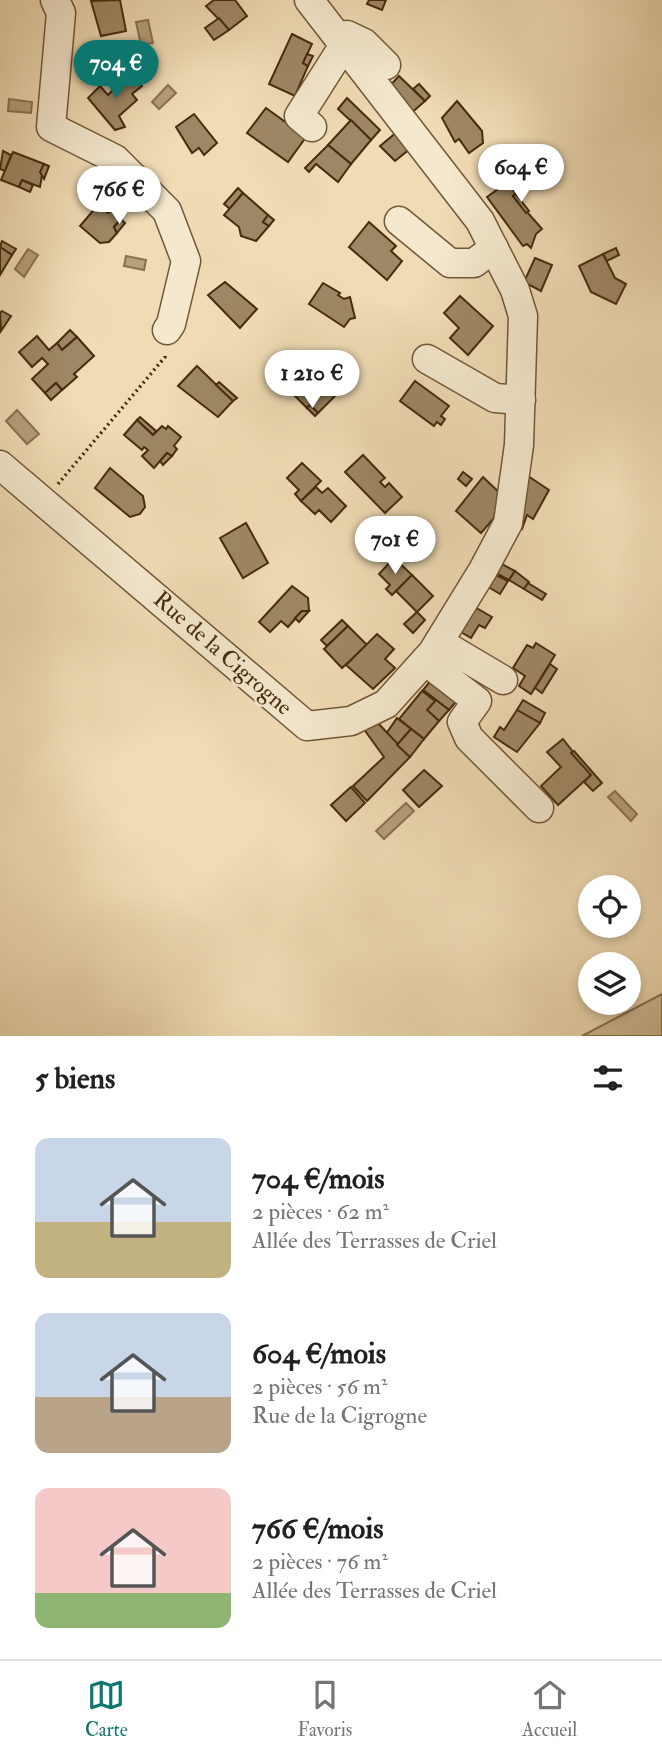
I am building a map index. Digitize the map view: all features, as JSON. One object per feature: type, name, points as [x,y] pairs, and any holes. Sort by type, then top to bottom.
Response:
[{"type":"street","points":[[55,0],[61,13],[51,127],[115,159],[167,211],[186,261],[171,324],[167,330]]},
{"type":"street","name":"Rue de la Cigrogne","points":[[0,465],[307,726],[351,721],[386,704],[432,651],[508,523],[519,445],[523,316],[515,290],[480,221],[338,45],[309,0]]},
{"type":"street","points":[[312,127],[299,116],[338,45],[356,38],[386,65]]},
{"type":"street","points":[[338,45],[359,86]]},
{"type":"street","points":[[399,221],[450,262],[474,263],[494,247]]},
{"type":"street","points":[[427,359],[495,398],[521,400]]},
{"type":"street","points":[[432,651],[503,680]]},
{"type":"street","points":[[432,651],[477,701],[462,722],[469,738],[539,808]]},
{"type":"path","points":[[43,502],[165,357],[167,330]]},
{"type":"shaded area","points":[[148,20],[153,43],[141,45],[136,22]]},
{"type":"shaded area","points":[[168,85],[176,93],[159,109],[152,102]]},
{"type":"shaded area","points":[[9,99],[32,102],[31,113],[8,111]]},
{"type":"shaded area","points":[[28,249],[38,255],[24,277],[15,269]]},
{"type":"shaded area","points":[[126,256],[146,260],[144,270],[124,266]]},
{"type":"shaded area","points":[[17,410],[39,434],[27,444],[6,421]]},
{"type":"shaded area","points":[[615,791],[637,814],[631,821],[608,797]]},
{"type":"shaded area","points":[[406,803],[414,811],[384,839],[376,831]]},
{"type":"shaded area","points":[[662,994],[662,1036],[582,1036],[622,1015],[641,1015],[641,1005]]},
{"type":"building","points":[[120,0],[126,31],[101,36],[91,1]]},
{"type":"building","points":[[214,0],[235,0],[247,16],[229,30],[206,6]]},
{"type":"building","points":[[369,0],[386,0],[382,10],[367,4]]},
{"type":"building","points":[[219,18],[229,30],[214,40],[205,28]]},
{"type":"building","points":[[292,34],[312,44],[303,63],[308,66],[295,96],[269,84]]},
{"type":"building","points":[[307,54],[313,56],[308,66],[303,63]]},
{"type":"building","points":[[130,72],[142,86],[132,94],[137,100],[119,116],[125,127],[115,130],[88,98],[100,86],[108,95]]},
{"type":"building","points":[[399,76],[425,101],[408,116],[386,90]]},
{"type":"building","points":[[419,84],[430,96],[425,101],[413,89]]},
{"type":"building","points":[[347,98],[380,130],[371,140],[338,109]]},
{"type":"building","points":[[457,101],[482,131],[483,143],[469,153],[459,139],[455,142],[442,118]]},
{"type":"building","points":[[266,108],[306,137],[288,162],[247,133]]},
{"type":"building","points":[[194,114],[217,143],[204,155],[199,148],[192,153],[176,127]]},
{"type":"building","points":[[351,120],[371,140],[351,164],[328,145]]},
{"type":"building","points":[[403,127],[416,144],[395,161],[380,146]]},
{"type":"building","points":[[328,145],[351,164],[338,182],[316,164],[309,172],[305,168]]},
{"type":"building","points":[[3,151],[11,155],[5,171],[0,169]]},
{"type":"building","points":[[13,152],[44,164],[40,187],[22,180],[19,187],[1,180]]},
{"type":"building","points":[[44,164],[49,166],[44,179],[40,172]]},
{"type":"building","points":[[22,180],[33,185],[30,192],[19,187]]},
{"type":"building","points":[[508,182],[516,194],[513,196],[542,229],[536,234],[531,248],[527,244],[523,246],[487,197]]},
{"type":"building","points":[[238,188],[243,193],[230,209],[224,204]]},
{"type":"building","points":[[243,193],[268,215],[263,222],[269,226],[256,241],[241,236],[239,227],[224,215]]},
{"type":"building","points":[[516,194],[529,211],[526,213],[513,196]]},
{"type":"building","points":[[105,200],[113,207],[108,213],[100,206]]},
{"type":"building","points":[[98,205],[108,213],[112,209],[122,218],[114,227],[117,233],[109,242],[100,243],[80,226]]},
{"type":"building","points":[[268,215],[274,220],[269,226],[263,222]]},
{"type":"building","points":[[121,219],[125,223],[117,233],[114,227]]},
{"type":"building","points":[[369,222],[396,246],[391,251],[402,261],[387,280],[349,247]]},
{"type":"building","points":[[2,241],[16,249],[12,255],[0,247]]},
{"type":"building","points":[[0,247],[12,255],[0,275]]},
{"type":"building","points":[[616,248],[619,255],[607,261],[603,254]]},
{"type":"building","points":[[603,254],[615,278],[626,284],[616,304],[591,292],[579,266]]},
{"type":"building","points":[[535,258],[552,265],[541,291],[524,282]]},
{"type":"building","points":[[225,282],[257,309],[240,328],[208,295]]},
{"type":"building","points":[[323,283],[340,293],[338,295],[344,299],[350,297],[355,318],[350,319],[344,327],[309,304]]},
{"type":"building","points":[[460,296],[493,326],[468,355],[450,338],[459,328],[444,313]]},
{"type":"building","points":[[2,311],[11,316],[1,331],[0,313]]},
{"type":"building","points":[[70,330],[77,337],[62,350],[57,343]]},
{"type":"building","points":[[37,336],[49,350],[57,343],[62,350],[77,337],[94,356],[74,374],[77,377],[62,390],[56,383],[45,393],[32,379],[48,364],[42,358],[32,367],[19,352]]},
{"type":"building","points":[[197,366],[233,401],[218,417],[178,386]]},
{"type":"building","points":[[304,368],[321,391],[330,386],[336,390],[335,396],[318,413],[310,405],[307,408],[286,387]]},
{"type":"building","points":[[415,381],[449,406],[441,416],[445,419],[441,425],[437,422],[434,426],[400,401]]},
{"type":"building","points":[[219,382],[237,398],[233,401],[216,385]]},
{"type":"building","points":[[56,383],[62,390],[51,400],[45,393]]},
{"type":"building","points":[[310,405],[318,413],[315,416],[307,408]]},
{"type":"building","points":[[140,417],[156,431],[153,435],[137,420]]},
{"type":"building","points":[[137,420],[153,435],[162,426],[166,429],[168,426],[181,437],[174,446],[177,449],[172,456],[167,453],[154,468],[142,456],[148,450],[144,447],[142,450],[124,435]]},
{"type":"building","points":[[167,453],[172,456],[163,465],[160,461]]},
{"type":"building","points":[[363,455],[385,478],[380,482],[385,487],[389,483],[402,497],[385,513],[345,472]]},
{"type":"building","points":[[302,463],[321,481],[301,501],[295,494],[299,490],[287,478]]},
{"type":"building","points":[[110,468],[143,496],[145,507],[140,514],[130,517],[95,488]]},
{"type":"building","points":[[463,472],[472,479],[466,486],[458,479]]},
{"type":"building","points":[[528,476],[549,490],[533,519],[527,515],[522,529],[513,524]]},
{"type":"building","points":[[483,477],[503,496],[501,510],[481,533],[456,511]]},
{"type":"building","points":[[316,487],[322,493],[328,488],[346,506],[331,522],[319,510],[315,514],[301,501]]},
{"type":"building","points":[[246,523],[268,563],[243,578],[220,538]]},
{"type":"building","points":[[394,558],[412,575],[392,595],[386,589],[390,585],[379,574]]},
{"type":"building","points":[[498,562],[515,571],[509,580],[493,571]]},
{"type":"building","points":[[515,571],[529,582],[524,589],[509,580]]},
{"type":"building","points":[[492,573],[508,581],[500,594],[485,585]]},
{"type":"building","points":[[412,575],[433,596],[417,612],[396,591]]},
{"type":"building","points":[[528,583],[546,594],[542,600],[524,589]]},
{"type":"building","points":[[292,586],[308,598],[309,611],[302,611],[288,627],[281,621],[270,632],[259,622]]},
{"type":"building","points":[[473,606],[492,617],[485,628],[479,625],[471,638],[459,631]]},
{"type":"building","points":[[302,611],[309,611],[299,622],[295,618]]},
{"type":"building","points":[[417,612],[425,620],[413,633],[404,624]]},
{"type":"building","points":[[342,620],[348,626],[327,646],[321,640]]},
{"type":"building","points":[[348,626],[367,645],[342,668],[324,649]]},
{"type":"building","points":[[377,634],[394,649],[385,659],[395,668],[373,689],[346,665]]},
{"type":"building","points":[[536,643],[555,655],[531,694],[519,686],[525,676],[513,668],[527,645],[533,648]]},
{"type":"building","points":[[550,664],[557,669],[542,693],[535,688]]},
{"type":"building","points":[[433,678],[459,698],[449,710],[423,690]]},
{"type":"building","points":[[423,690],[449,710],[439,721],[427,710],[435,701]]},
{"type":"building","points":[[422,691],[435,701],[427,710],[439,721],[424,739],[399,719]]},
{"type":"building","points":[[523,700],[545,713],[540,723],[517,710]]},
{"type":"building","points":[[517,710],[540,723],[517,752],[494,737],[500,727],[504,730]]},
{"type":"building","points":[[397,718],[411,729],[397,745],[386,734]]},
{"type":"building","points":[[377,722],[410,757],[367,801],[353,786],[384,757],[363,728]]},
{"type":"building","points":[[411,729],[424,739],[410,757],[397,745]]},
{"type":"building","points":[[563,739],[591,775],[558,805],[541,786],[561,767],[547,752]]},
{"type":"building","points":[[574,751],[602,783],[593,791],[584,782],[591,775],[571,753]]},
{"type":"building","points":[[424,770],[442,786],[419,807],[403,790]]},
{"type":"building","points":[[351,787],[365,803],[346,821],[331,805]]}]
